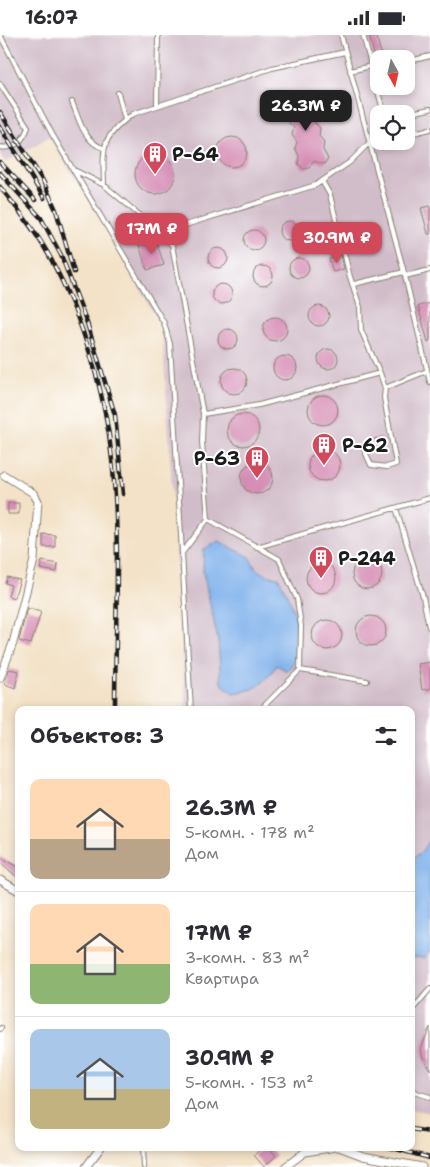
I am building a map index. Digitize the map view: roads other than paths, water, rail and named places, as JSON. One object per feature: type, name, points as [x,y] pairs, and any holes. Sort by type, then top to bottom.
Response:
[{"type":"street","points":[[0,678],[18,625],[34,560],[38,501],[33,493],[4,475]]},
{"type":"street","points":[[0,880],[15,889]]},
{"type":"street","points":[[86,1167],[98,1151]]},
{"type":"street","points":[[285,1167],[306,1152],[312,1151]]},
{"type":"street","points":[[349,1151],[363,1156],[422,1167]]},
{"type":"lane","points":[[0,35],[52,134],[76,171],[164,323],[170,343],[191,706]]},
{"type":"lane","points":[[157,106],[158,35]]},
{"type":"lane","points":[[341,35],[368,144],[404,274],[430,383]]},
{"type":"lane","points":[[363,35],[370,62]]},
{"type":"lane","points":[[104,185],[103,148],[114,128],[133,114],[272,68],[345,52]]},
{"type":"lane","points":[[415,60],[430,56]]},
{"type":"lane","points":[[350,71],[370,66]]},
{"type":"lane","points":[[0,84],[28,127],[25,137],[19,142],[6,148],[0,147]]},
{"type":"lane","points":[[118,93],[125,120]]},
{"type":"lane","points":[[72,102],[86,136],[94,145],[103,148]]},
{"type":"lane","points":[[415,112],[430,109]]},
{"type":"lane","points":[[415,133],[430,129]]},
{"type":"lane","points":[[156,229],[182,225],[316,185],[350,162],[368,144]]},
{"type":"lane","points":[[76,171],[104,185],[172,245],[203,414],[202,442],[208,519],[182,553]]},
{"type":"lane","points":[[322,181],[330,195],[350,277],[354,284],[360,307],[361,330],[385,388],[384,398],[396,464],[387,467],[371,465],[362,447]]},
{"type":"lane","points":[[172,245],[182,225]]},
{"type":"lane","points":[[354,284],[430,270]]},
{"type":"lane","points":[[385,388],[427,371]]},
{"type":"lane","points":[[203,414],[259,405],[380,373]]},
{"type":"lane","points":[[257,547],[430,498]]},
{"type":"lane","points":[[396,508],[424,597],[429,627]]},
{"type":"lane","points":[[208,519],[279,559],[296,599],[301,626],[300,670],[265,706]]},
{"type":"lane","points":[[300,670],[367,681]]},
{"type":"lane","points":[[415,1006],[430,989]]},
{"type":"lane","points":[[415,1091],[430,1097]]},
{"type":"lane","points":[[143,1151],[144,1167]]},
{"type":"water","points":[[219,541],[250,557],[254,566],[260,572],[278,577],[294,611],[297,624],[297,650],[294,661],[287,671],[277,665],[259,685],[249,690],[233,693],[221,683],[218,640],[203,572],[204,549]]},
{"type":"water","points":[[430,839],[430,951],[424,958],[415,957],[415,857]]},
{"type":"railway","points":[[0,112],[43,181],[56,210],[74,272]]},
{"type":"railway","points":[[0,127],[44,198]]},
{"type":"railway","points":[[0,162],[35,200]]},
{"type":"railway","points":[[0,173],[41,218],[61,255],[87,323],[115,415],[123,494]]},
{"type":"railway","points":[[0,187],[41,241],[52,261],[74,307],[99,384],[109,435],[115,491],[117,585],[115,706]]},
{"type":"railway","points":[[415,1130],[430,1132]]},
{"type":"railway","points":[[404,1151],[430,1158]]},
{"type":"place","name":"Р-64","points":[[155,175]]},
{"type":"place","name":"Р-62","points":[[324,466]]},
{"type":"place","name":"Р-63","points":[[257,479]]},
{"type":"place","name":"Р-244","points":[[321,579]]}]
